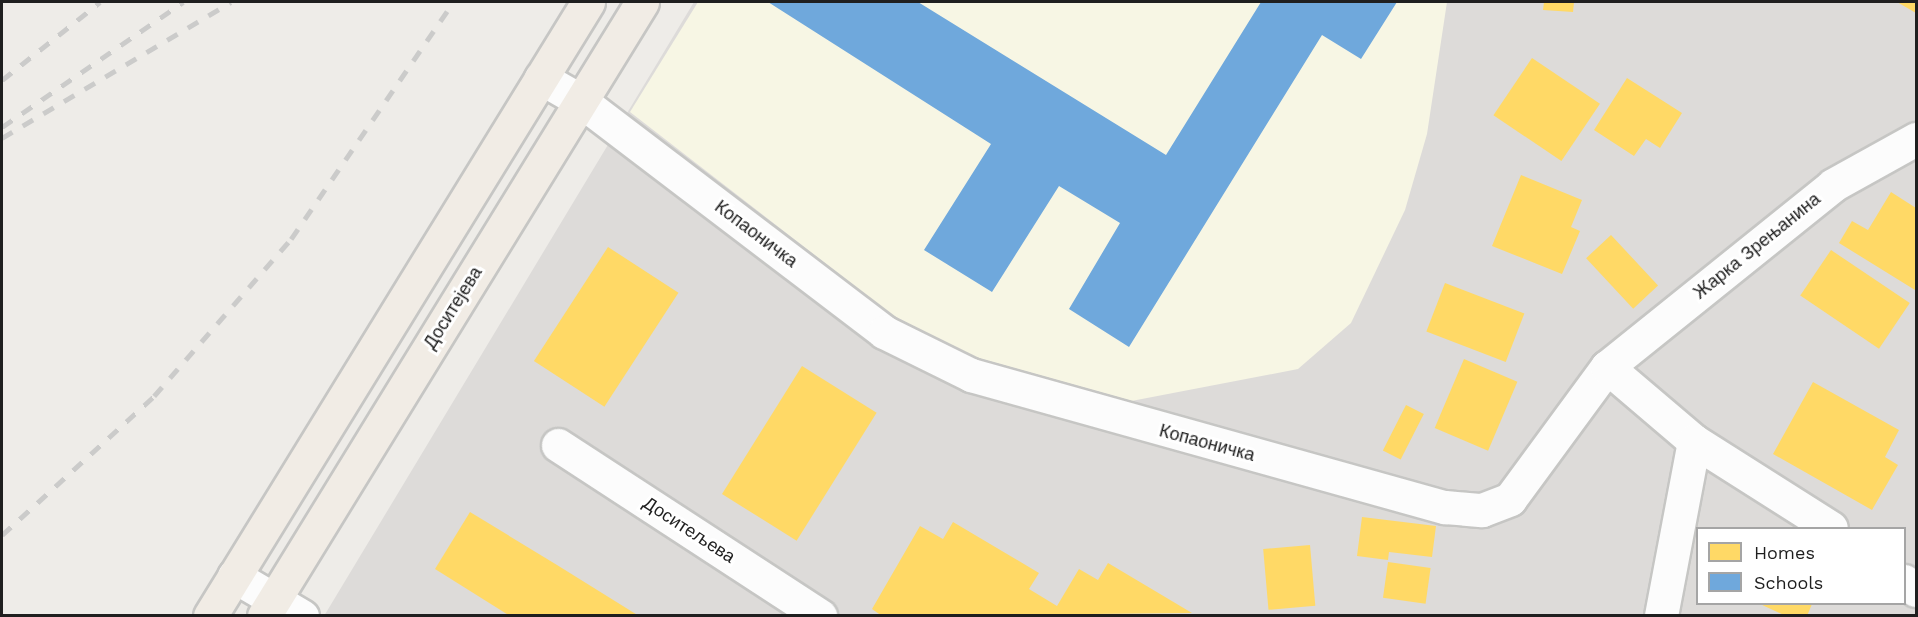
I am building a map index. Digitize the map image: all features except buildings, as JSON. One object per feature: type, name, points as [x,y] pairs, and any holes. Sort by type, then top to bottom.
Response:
[{"type":"main road","points":[[210,615],[588,2]]},
{"type":"main road","name":"Доситејева","points":[[269,607],[642,2]]},
{"type":"street","name":"Копаоничка","points":[[541,78],[581,101],[884,332],[971,375],[1445,507],[1489,509],[1510,499],[1607,367]]},
{"type":"street","name":"Жарка Зрењанина","points":[[1607,367],[1833,185],[1917,139]]},
{"type":"street","points":[[1607,367],[1694,441],[1829,527]]},
{"type":"street","points":[[1661,615],[1694,441]]},
{"type":"street","name":"Доситељева","points":[[558,445],[820,615]]},
{"type":"street","points":[[234,576],[269,607],[302,615]]},
{"type":"shaded area","points":[[694,2],[1916,2],[1916,615],[324,616]]},
{"type":"shaded area","points":[[698,2],[1447,2],[1427,134],[1405,210],[1351,323],[1298,369],[1121,403],[973,357],[892,315],[630,112]]},
{"type":"railway","points":[[2,80],[100,2]]},
{"type":"railway","points":[[2,127],[183,2]]},
{"type":"railway","points":[[2,138],[231,2]]},
{"type":"railway","points":[[2,535],[154,396],[291,239],[453,2]]}]
